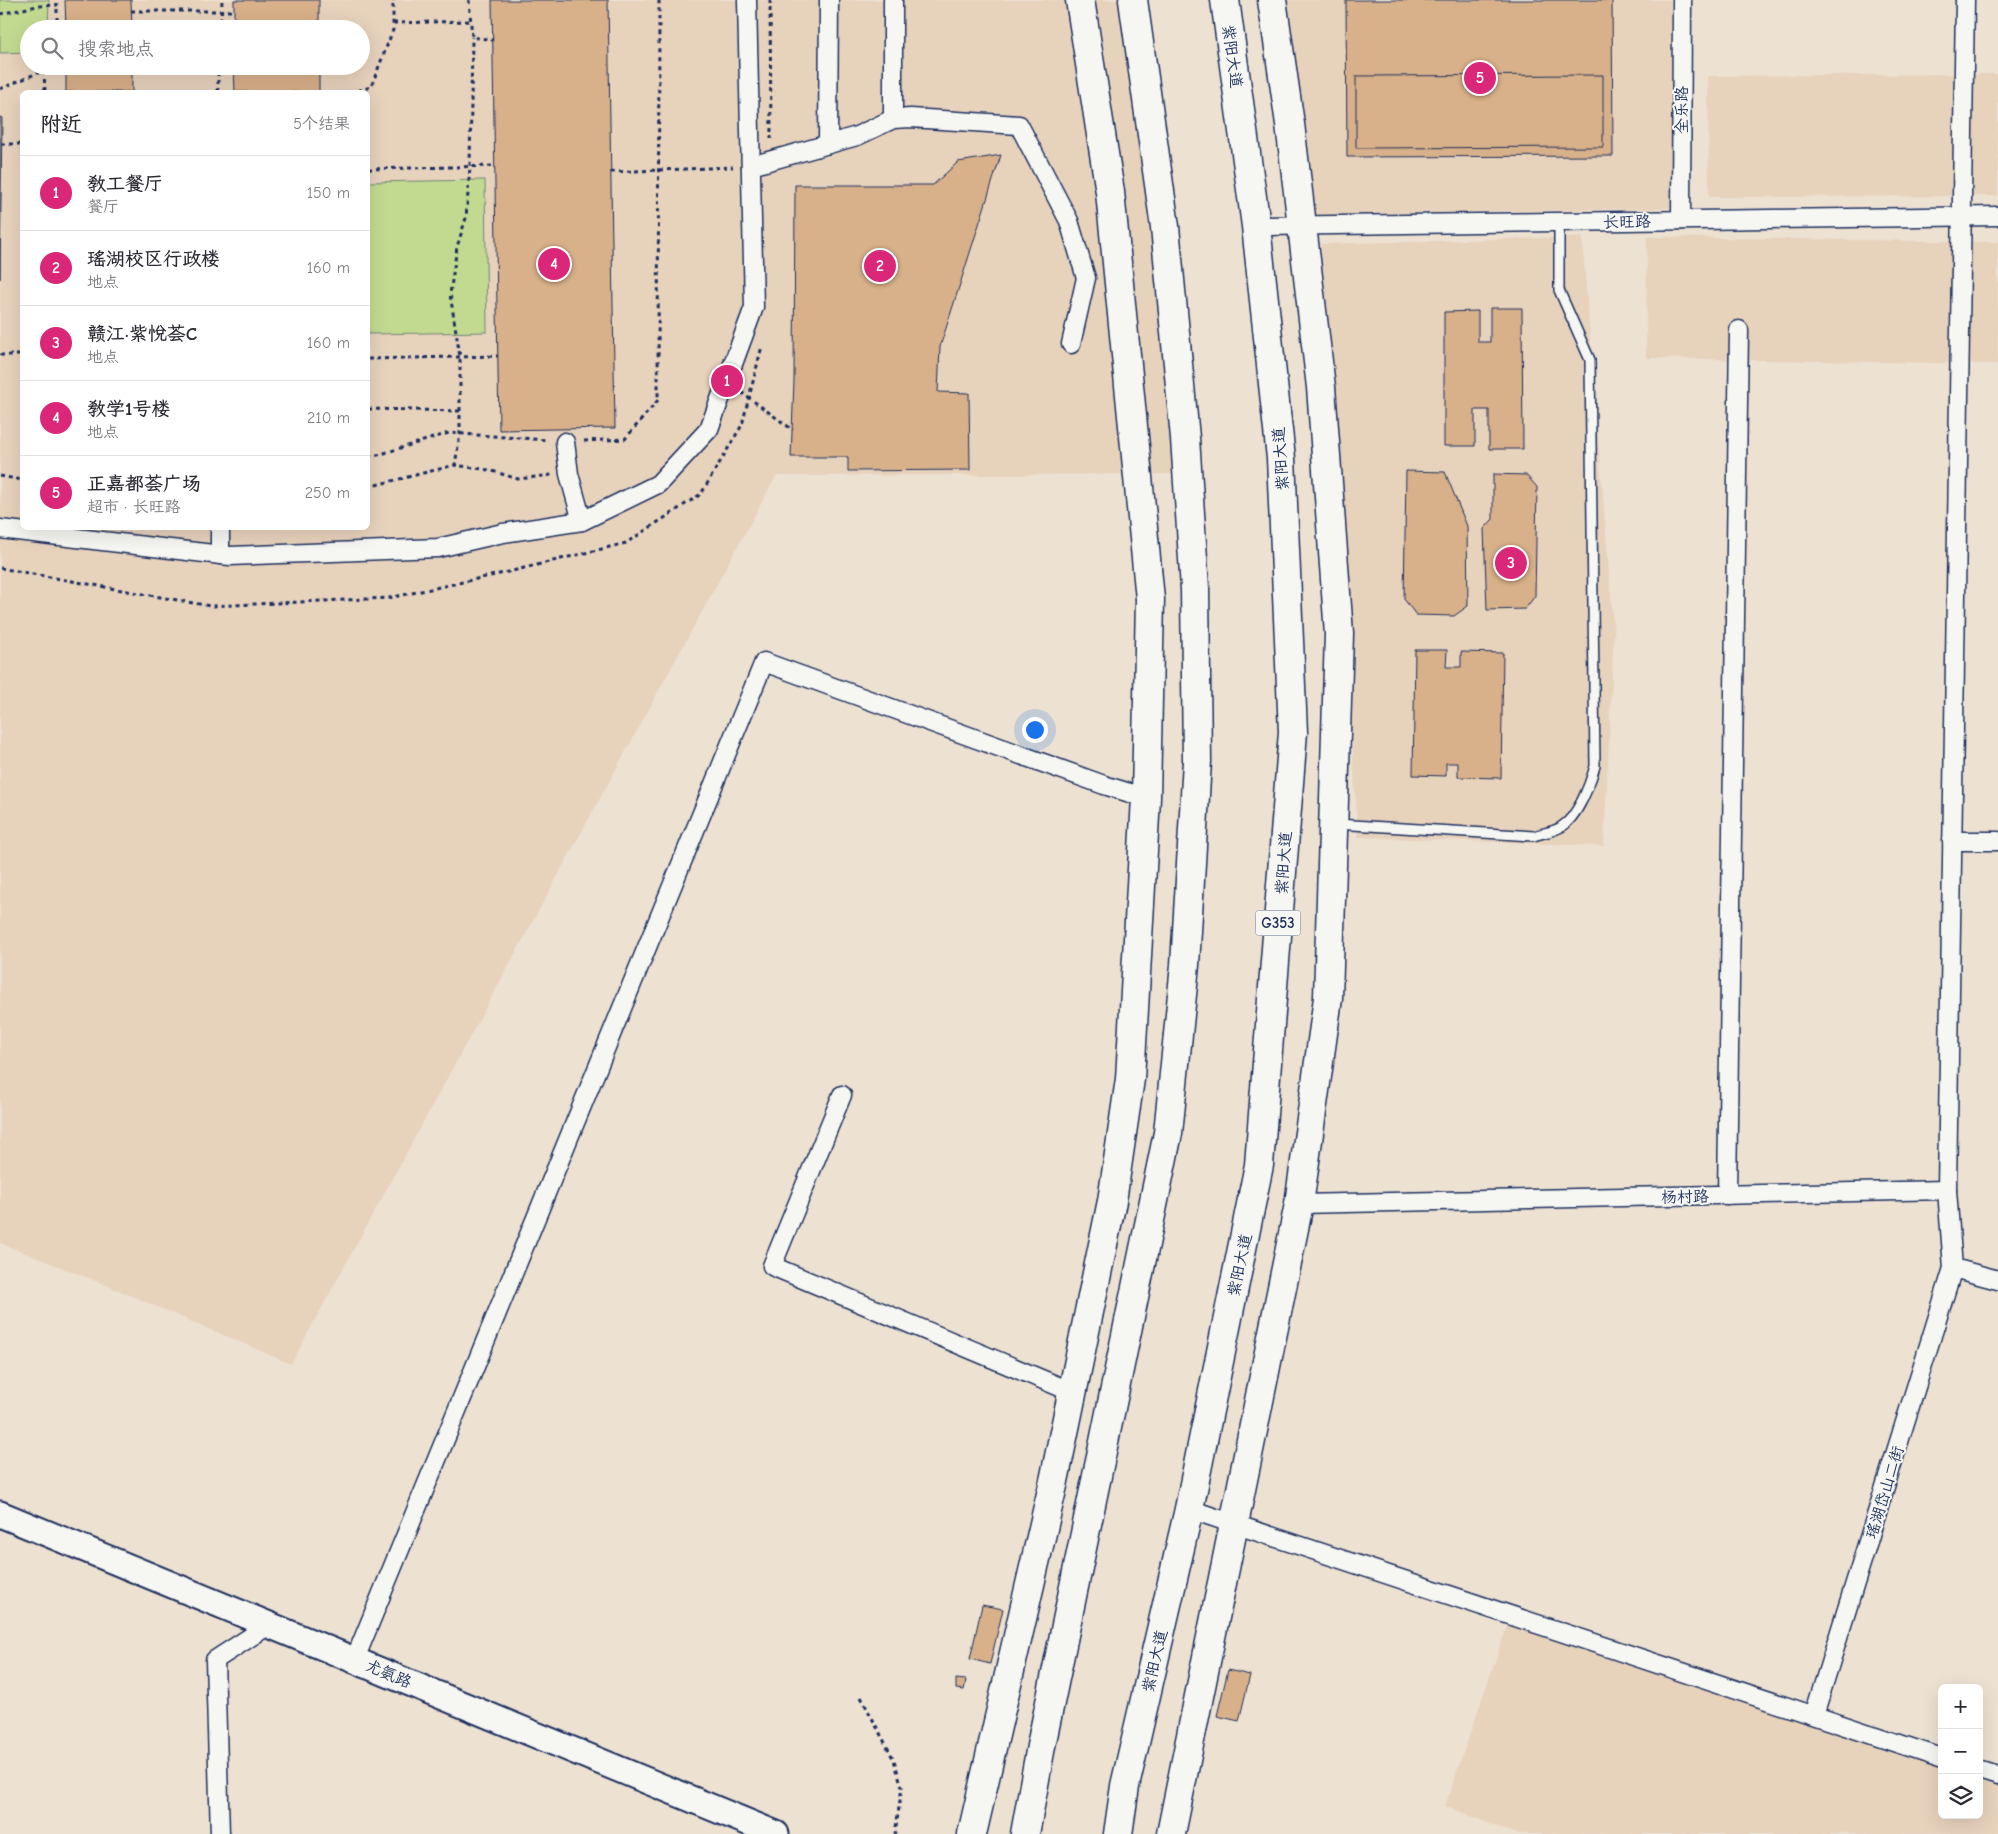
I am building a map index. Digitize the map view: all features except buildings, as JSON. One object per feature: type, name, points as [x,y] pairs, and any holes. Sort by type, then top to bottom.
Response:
[{"type":"main road","points":[[972,1834],[1054,1481],[1112,1201],[1130,1079],[1146,798],[1150,599],[1110,192],[1080,0]]},
{"type":"main road","points":[[1025,1834],[1041,1746],[1168,1133],[1185,965],[1197,761],[1195,589],[1185,438],[1165,227],[1133,0]]},
{"type":"main road","name":"紫阳大道","points":[[1118,1834],[1125,1786],[1189,1508],[1260,1165],[1293,732],[1281,458],[1256,226],[1225,0]]},
{"type":"main road","points":[[1171,1834],[1299,1204],[1328,998],[1339,634],[1321,387],[1272,0]]},
{"type":"main road","name":"尤氨路","points":[[0,1514],[776,1834]]},
{"type":"street","points":[[0,529],[230,556],[438,548],[503,533],[582,521],[658,484],[709,430],[754,307],[747,0]]},
{"type":"street","points":[[828,144],[829,0]]},
{"type":"street","points":[[893,0],[893,119]]},
{"type":"street","name":"全乐路","points":[[1681,220],[1682,0]]},
{"type":"street","points":[[1965,0],[1947,1190],[1954,1268],[1998,1280]]},
{"type":"street","points":[[751,166],[857,136],[893,119],[911,118],[1019,125],[1068,221],[1086,278],[1071,344]]},
{"type":"street","name":"长旺路","points":[[1256,226],[1998,216]]},
{"type":"street","points":[[1727,1195],[1739,330]]},
{"type":"street","points":[[566,442],[568,474],[582,521]]},
{"type":"street","points":[[220,530],[220,555]]},
{"type":"street","points":[[355,1659],[764,662],[1104,785],[1146,798]]},
{"type":"street","points":[[1952,841],[1998,841]]},
{"type":"street","points":[[842,1095],[772,1266],[1072,1392]]},
{"type":"street","name":"杨村路","points":[[1299,1204],[1947,1190]]},
{"type":"street","name":"瑶湖岱山二街","points":[[1814,1715],[1954,1268]]},
{"type":"street","points":[[1189,1508],[1938,1757]]},
{"type":"street","points":[[220,1834],[215,1660],[269,1625]]},
{"type":"street","points":[[1983,1771],[1998,1776]]},
{"type":"lane","points":[[1333,824],[1534,836],[1562,827],[1578,808],[1591,784],[1595,766],[1590,360],[1558,290],[1558,222]]},
{"type":"path","points":[[57,0],[57,20]]},
{"type":"path","points":[[222,0],[222,20]]},
{"type":"path","points":[[360,90],[372,87],[393,30],[393,0]]},
{"type":"path","points":[[455,465],[460,434],[460,357],[450,294],[457,246],[466,218],[470,167],[472,37],[470,0]]},
{"type":"path","points":[[370,456],[449,433],[566,442],[625,439],[658,400],[659,0]]},
{"type":"path","points":[[770,0],[772,160]]},
{"type":"path","points":[[0,14],[37,6],[57,5]]},
{"type":"path","points":[[131,11],[234,11]]},
{"type":"path","points":[[393,23],[471,21]]},
{"type":"path","points":[[472,37],[493,40]]},
{"type":"path","points":[[0,89],[34,75]]},
{"type":"path","points":[[44,75],[45,90]]},
{"type":"path","points":[[218,75],[218,90]]},
{"type":"path","points":[[1,144],[20,144]]},
{"type":"path","points":[[370,169],[494,166]]},
{"type":"path","points":[[611,172],[658,172],[751,166]]},
{"type":"path","points":[[0,568],[210,606],[389,598],[504,573],[626,543],[701,494],[742,425],[764,340]]},
{"type":"path","points":[[0,355],[20,354]]},
{"type":"path","points":[[370,359],[498,356]]},
{"type":"path","points":[[727,381],[792,430]]},
{"type":"path","points":[[370,409],[460,411]]},
{"type":"path","points":[[370,486],[455,465],[489,470],[518,479],[568,474]]},
{"type":"path","points":[[0,476],[20,480]]},
{"type":"path","points":[[861,1697],[894,1760],[902,1787],[894,1834]]},
{"type":"shaded area","points":[[0,0],[1130,0],[1177,474],[776,476],[291,1364],[106,1285],[0,1243]]},
{"type":"shaded area","points":[[1287,0],[1670,0],[1673,208],[1316,215]]},
{"type":"shaded area","points":[[1998,74],[1998,196],[1709,197],[1708,76]]},
{"type":"shaded area","points":[[1582,237],[1614,633],[1604,846],[1358,837],[1321,244]]},
{"type":"shaded area","points":[[1647,237],[1998,242],[1998,364],[1646,358]]},
{"type":"shaded area","points":[[1508,1624],[1938,1768],[1938,1819],[1983,1819],[1983,1782],[1998,1788],[1998,1834],[1516,1834],[1445,1806]]},
{"type":"green space","points":[[0,0],[49,0],[48,20],[20,20],[20,52],[0,53]]},
{"type":"green space","points":[[485,180],[487,332],[370,334],[370,182]]},
{"type":"place","name":"正嘉都荟广场","points":[[1480,78]]},
{"type":"place","name":"教学1号楼","points":[[554,264]]},
{"type":"place","name":"瑶湖校区行政楼","points":[[880,266]]},
{"type":"place","name":"教工餐厅","points":[[727,381]]},
{"type":"place","name":"赣江·紫悦荟C","points":[[1511,563]]}]
